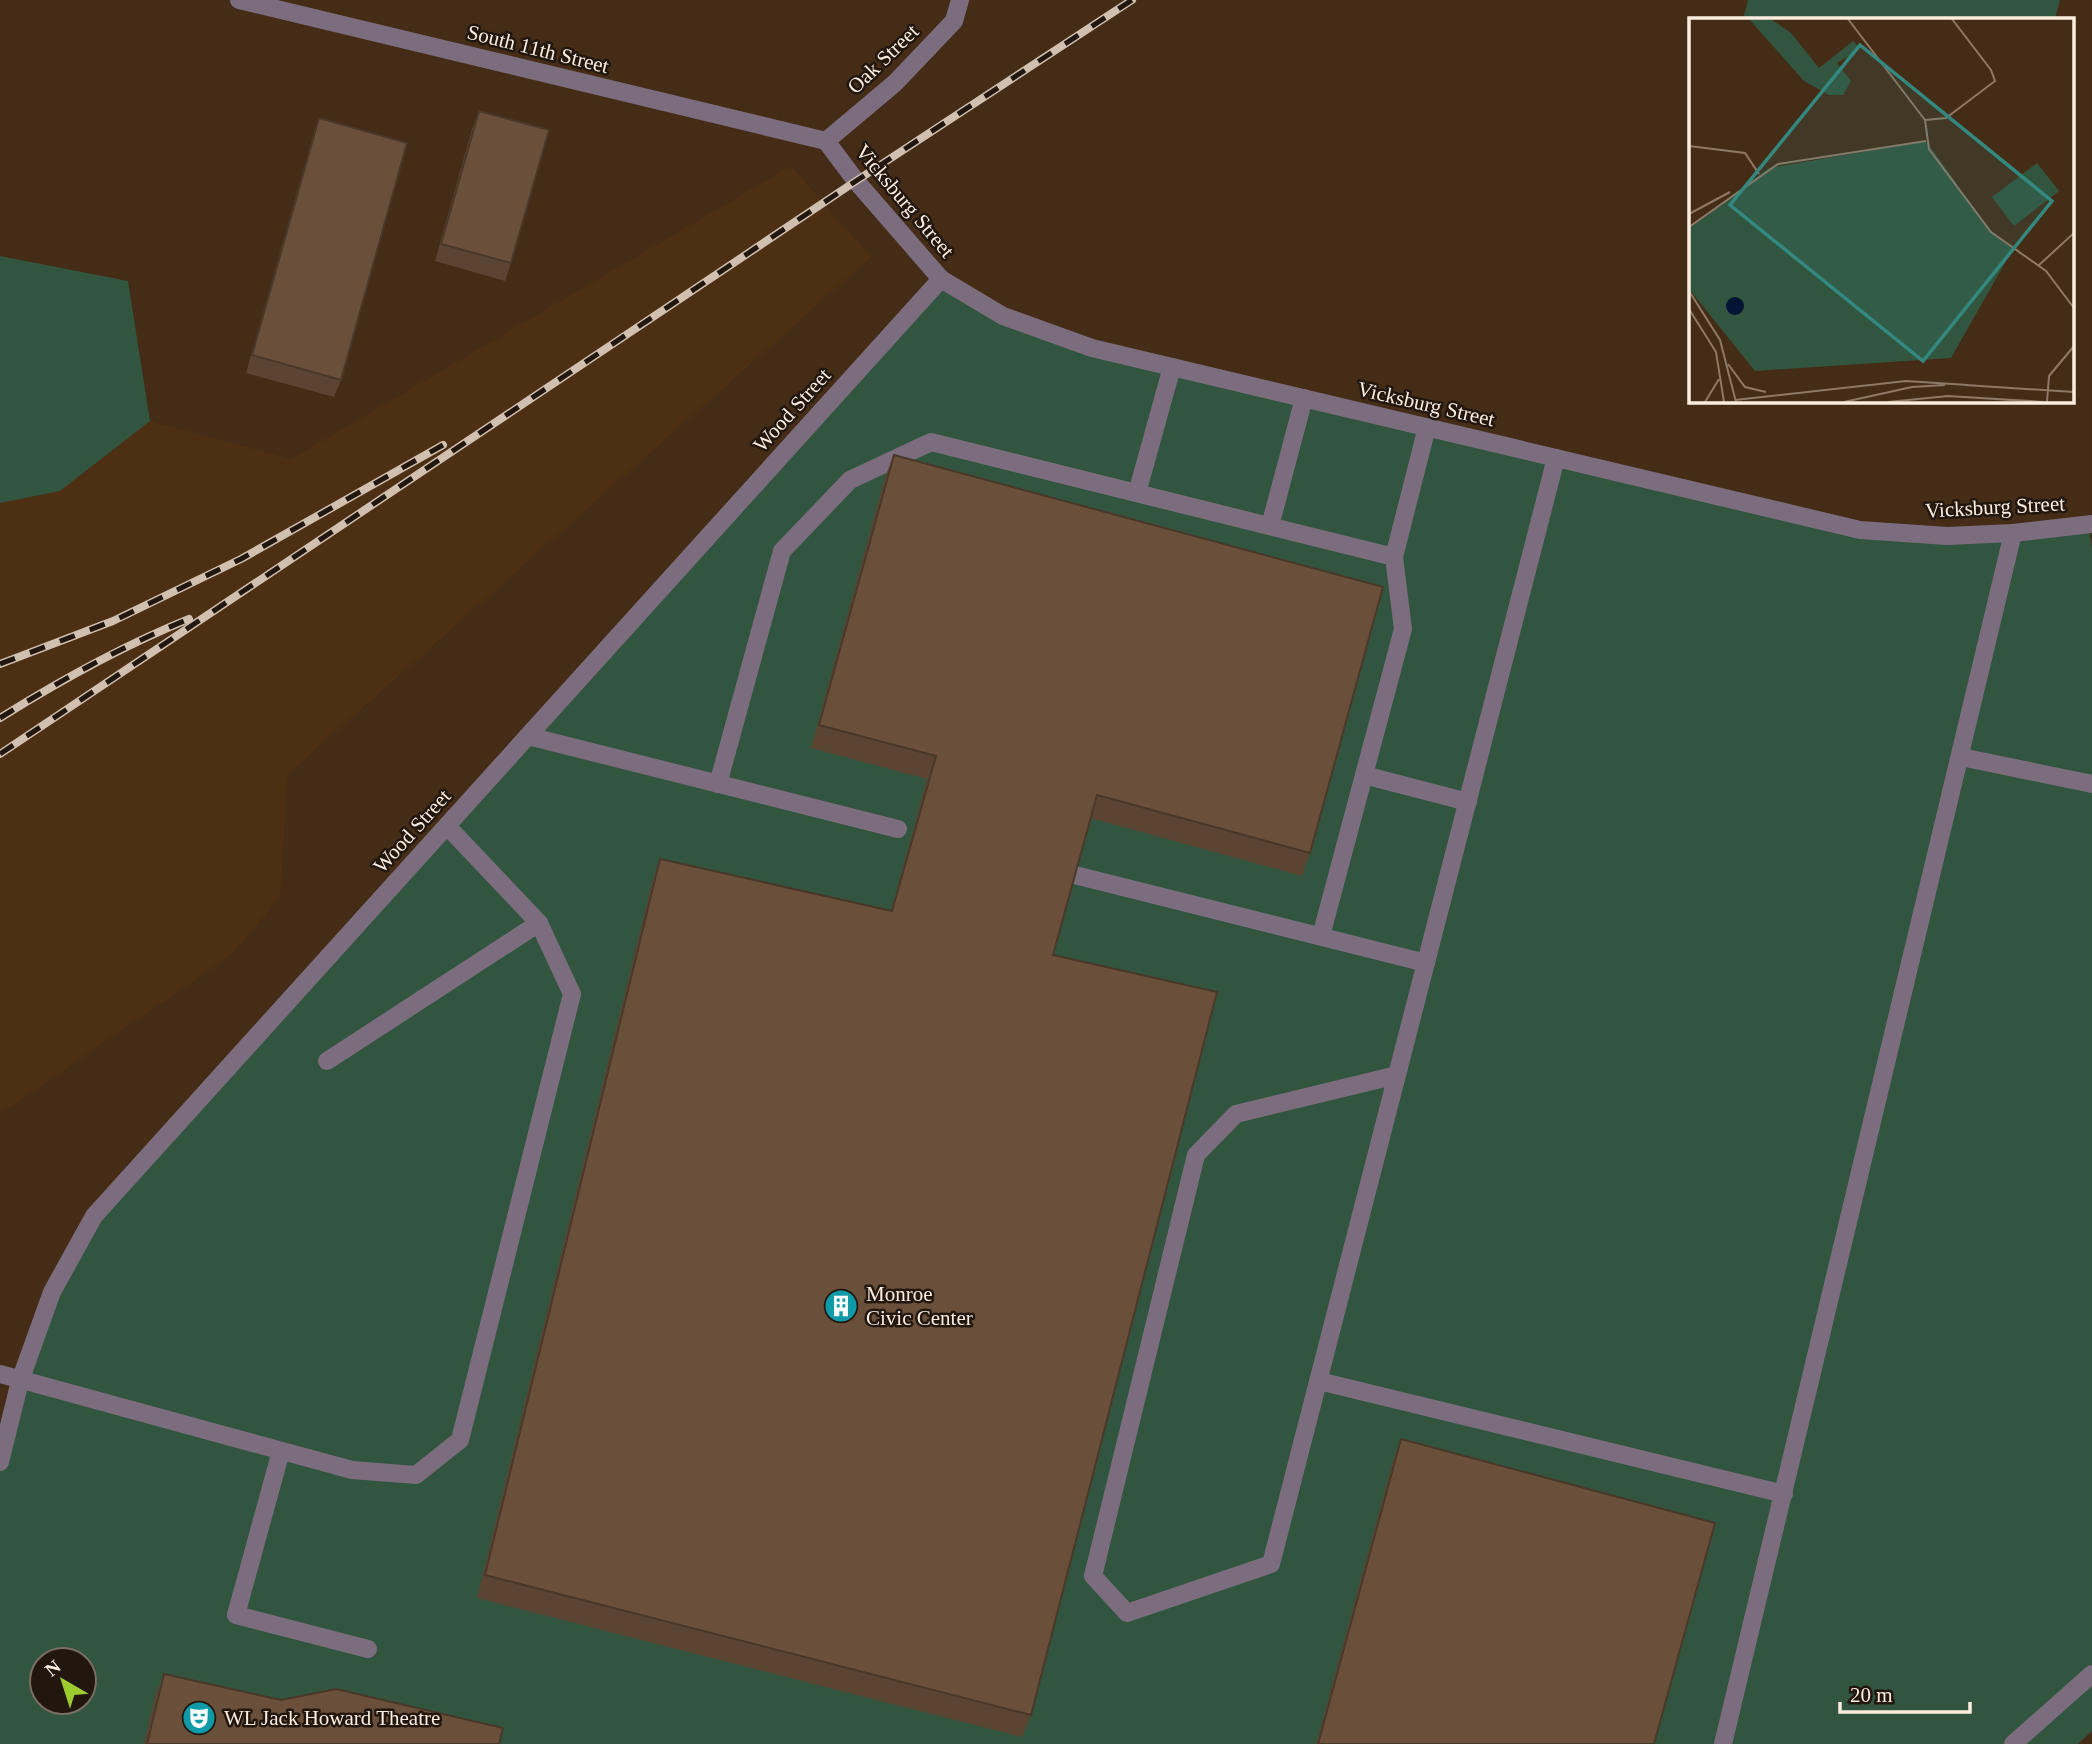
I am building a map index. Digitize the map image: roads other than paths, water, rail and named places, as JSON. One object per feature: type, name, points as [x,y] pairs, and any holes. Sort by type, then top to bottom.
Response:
[{"type":"street","name":"South 11th Street","points":[[239,0],[826,141]]},
{"type":"street","name":"Oak Street","points":[[826,141],[895,83],[946,30],[954,21],[960,0]]},
{"type":"street","name":"Vicksburg Street","points":[[826,141],[856,181],[941,279],[1003,317],[1092,348],[1860,530],[1947,536],[2013,533],[2092,524]]},
{"type":"street","name":"Wood Street","points":[[0,1462],[20,1381],[52,1292],[94,1216],[941,279]]},
{"type":"street","points":[[1137,493],[1172,367]]},
{"type":"street","points":[[1270,526],[1304,398]]},
{"type":"street","points":[[1321,936],[1403,629],[1394,556],[1427,427]]},
{"type":"street","points":[[718,784],[782,551],[850,480],[931,442],[1394,556]]},
{"type":"street","points":[[1397,1076],[1236,1114],[1196,1155],[1093,1576],[1127,1613],[1271,1564],[1468,802],[1556,458]]},
{"type":"street","points":[[1723,1744],[2013,533]]},
{"type":"street","points":[[528,736],[898,829]]},
{"type":"street","points":[[1961,757],[2092,784]]},
{"type":"street","points":[[1364,775],[1468,802]]},
{"type":"street","points":[[0,1374],[352,1470],[416,1475],[460,1440],[572,994],[540,923],[447,826]]},
{"type":"street","points":[[1071,873],[1426,963]]},
{"type":"street","points":[[327,1061],[540,923]]},
{"type":"street","points":[[1318,1381],[1784,1494]]},
{"type":"street","points":[[281,1451],[236,1615],[368,1650]]},
{"type":"street","points":[[2013,1744],[2092,1674]]},
{"type":"railway","points":[[0,754],[856,181],[1132,0]]},
{"type":"railway","points":[[0,664],[113,621],[241,559],[443,445]]},
{"type":"railway","points":[[0,718],[92,664],[189,619]]},
{"type":"place","name":"Monroe Civic Center","points":[[841,1306]]},
{"type":"place","name":"WL Jack Howard Theatre","points":[[199,1718]]}]
